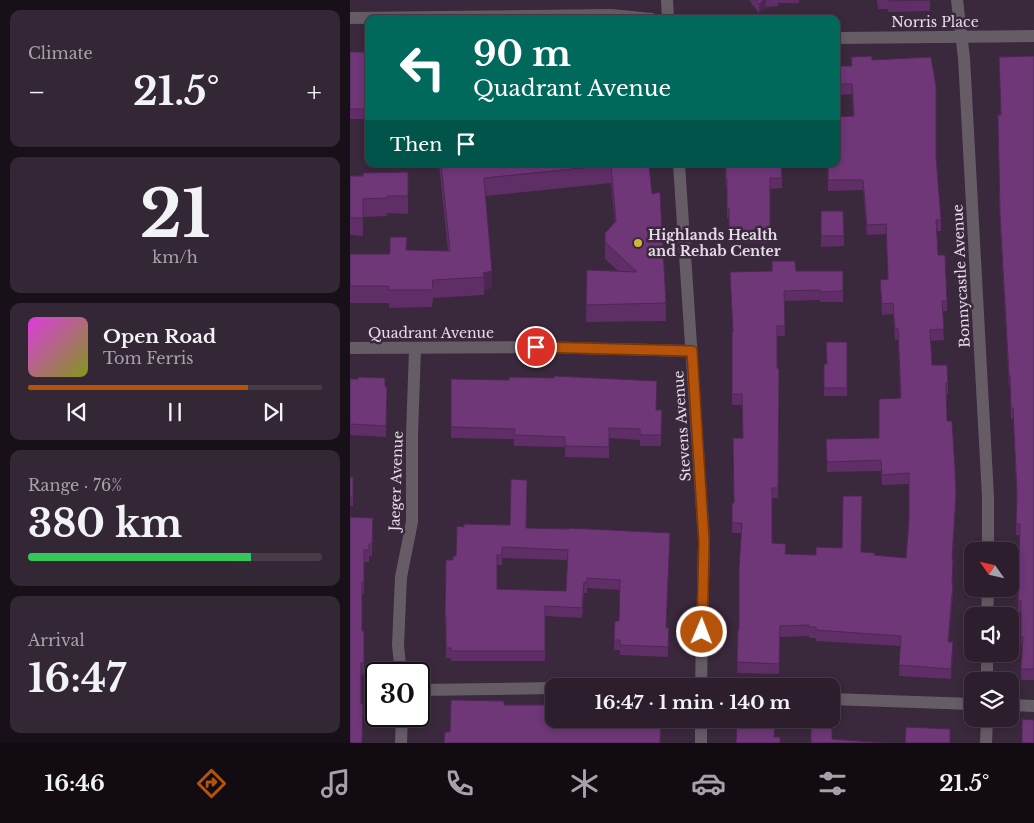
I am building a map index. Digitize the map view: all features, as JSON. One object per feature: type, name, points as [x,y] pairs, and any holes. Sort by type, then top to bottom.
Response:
[{"type":"street","points":[[667,0],[668,15]]},
{"type":"street","name":"Bonnycastle Avenue","points":[[957,0],[964,68],[988,497],[988,542]]},
{"type":"street","points":[[350,18],[365,18]]},
{"type":"street","name":"Norris Place","points":[[840,38],[1034,36]]},
{"type":"street","name":"Stevens Avenue","points":[[679,167],[704,542],[701,678]]},
{"type":"street","name":"Quadrant Avenue","points":[[350,348],[536,347],[692,351]]},
{"type":"street","name":"Jaeger Avenue","points":[[399,662],[398,645],[402,577],[412,522],[412,435],[415,349]]},
{"type":"street","points":[[430,690],[545,688]]},
{"type":"street","points":[[840,699],[964,704]]},
{"type":"street","points":[[1019,705],[1034,706]]},
{"type":"street","points":[[401,743],[402,727]]},
{"type":"street","points":[[986,727],[986,743]]},
{"type":"street","points":[[701,728],[701,743]]},
{"type":"building","points":[[756,0],[764,0],[759,4]]},
{"type":"building","points":[[888,0],[930,0],[888,1]]},
{"type":"building","points":[[350,52],[365,52],[365,109],[350,109]]},
{"type":"building","points":[[872,56],[872,60],[931,57],[936,86],[936,156],[941,220],[936,220],[938,255],[945,255],[947,301],[942,301],[944,329],[930,330],[932,365],[947,365],[947,421],[952,421],[955,469],[953,583],[948,642],[953,642],[951,669],[899,665],[901,636],[816,630],[816,627],[809,627],[809,625],[780,626],[779,664],[737,662],[742,523],[732,523],[732,503],[734,503],[733,438],[743,438],[742,394],[732,394],[733,332],[730,272],[772,271],[772,261],[795,261],[796,271],[843,271],[843,291],[784,291],[785,326],[777,326],[777,367],[779,370],[778,488],[772,488],[772,543],[786,544],[785,554],[816,555],[816,547],[842,548],[843,496],[862,496],[861,552],[906,558],[909,519],[909,473],[882,475],[881,460],[827,462],[826,439],[879,438],[879,399],[901,398],[898,329],[895,329],[893,303],[882,304],[880,280],[888,279],[886,224],[867,225],[863,180],[828,180],[828,167],[840,167],[840,117],[854,116],[852,84],[840,84],[840,66],[852,66],[851,57]]},
{"type":"building","points":[[1034,56],[1034,669],[1021,669],[1023,637],[1021,637],[1021,601],[1018,601],[1020,524],[1016,524],[1017,493],[1013,408],[1011,408],[1000,214],[998,115],[1001,115],[999,57]]},
{"type":"building","name":"Highlands Health and Rehab Center","points":[[441,167],[591,167],[484,178],[492,271],[483,273],[484,277],[433,280],[432,290],[389,290],[389,286],[350,286],[350,254],[390,254],[390,237],[407,237],[406,250],[450,251]]},
{"type":"building","name":"Highlands Health and Rehab Center","points":[[611,167],[649,167],[652,194],[660,192],[666,303],[586,305],[587,270],[637,272],[605,242],[605,233],[616,221]]},
{"type":"building","points":[[726,167],[781,167],[782,178],[770,178],[770,232],[729,232]]},
{"type":"building","points":[[408,172],[408,196],[363,199],[363,218],[350,218],[350,176],[363,176],[363,173]]},
{"type":"building","points":[[821,211],[843,211],[844,236],[821,236]]},
{"type":"building","points":[[826,342],[847,342],[847,388],[824,388],[824,364],[827,364]]},
{"type":"building","points":[[554,376],[657,381],[656,410],[662,410],[661,435],[640,435],[640,429],[609,428],[609,447],[565,446],[565,437],[514,435],[515,429],[451,427],[451,379],[509,380],[509,377],[554,378]]},
{"type":"building","points":[[358,377],[385,378],[385,386],[387,387],[386,426],[350,424],[350,379],[358,379]]},
{"type":"building","points":[[350,477],[353,477],[353,497],[350,497]]},
{"type":"building","points":[[511,479],[527,480],[526,528],[670,533],[666,628],[669,628],[668,647],[620,645],[620,640],[614,640],[615,621],[619,621],[620,580],[587,578],[587,583],[584,582],[582,608],[545,606],[545,651],[451,651],[451,648],[446,648],[446,560],[453,560],[453,556],[456,556],[457,526],[464,527],[464,524],[510,525]],"holes":[[[502,547],[568,550],[566,591],[497,589],[497,555],[502,555]]]},
{"type":"building","points":[[350,517],[373,518],[372,544],[369,544],[369,550],[364,550],[364,582],[362,582],[364,663],[361,663],[362,743],[350,743]]},
{"type":"building","points":[[451,700],[504,701],[504,705],[545,705],[545,728],[661,728],[660,743],[444,743],[445,732],[450,732]]},
{"type":"building","points":[[1022,719],[1034,720],[1034,743],[1022,743]]},
{"type":"building","points":[[906,727],[950,729],[950,743],[905,743]]},
{"type":"building","points":[[737,728],[775,728],[774,737],[780,737],[780,743],[736,743]]},
{"type":"building","points":[[811,728],[832,728],[832,739],[885,743],[811,743]]},
{"type":"place","name":"Highlands Health and Rehab Center","points":[[638,243]]},
{"type":"route","points":[[536,347],[692,351],[704,542],[702,632]]}]
